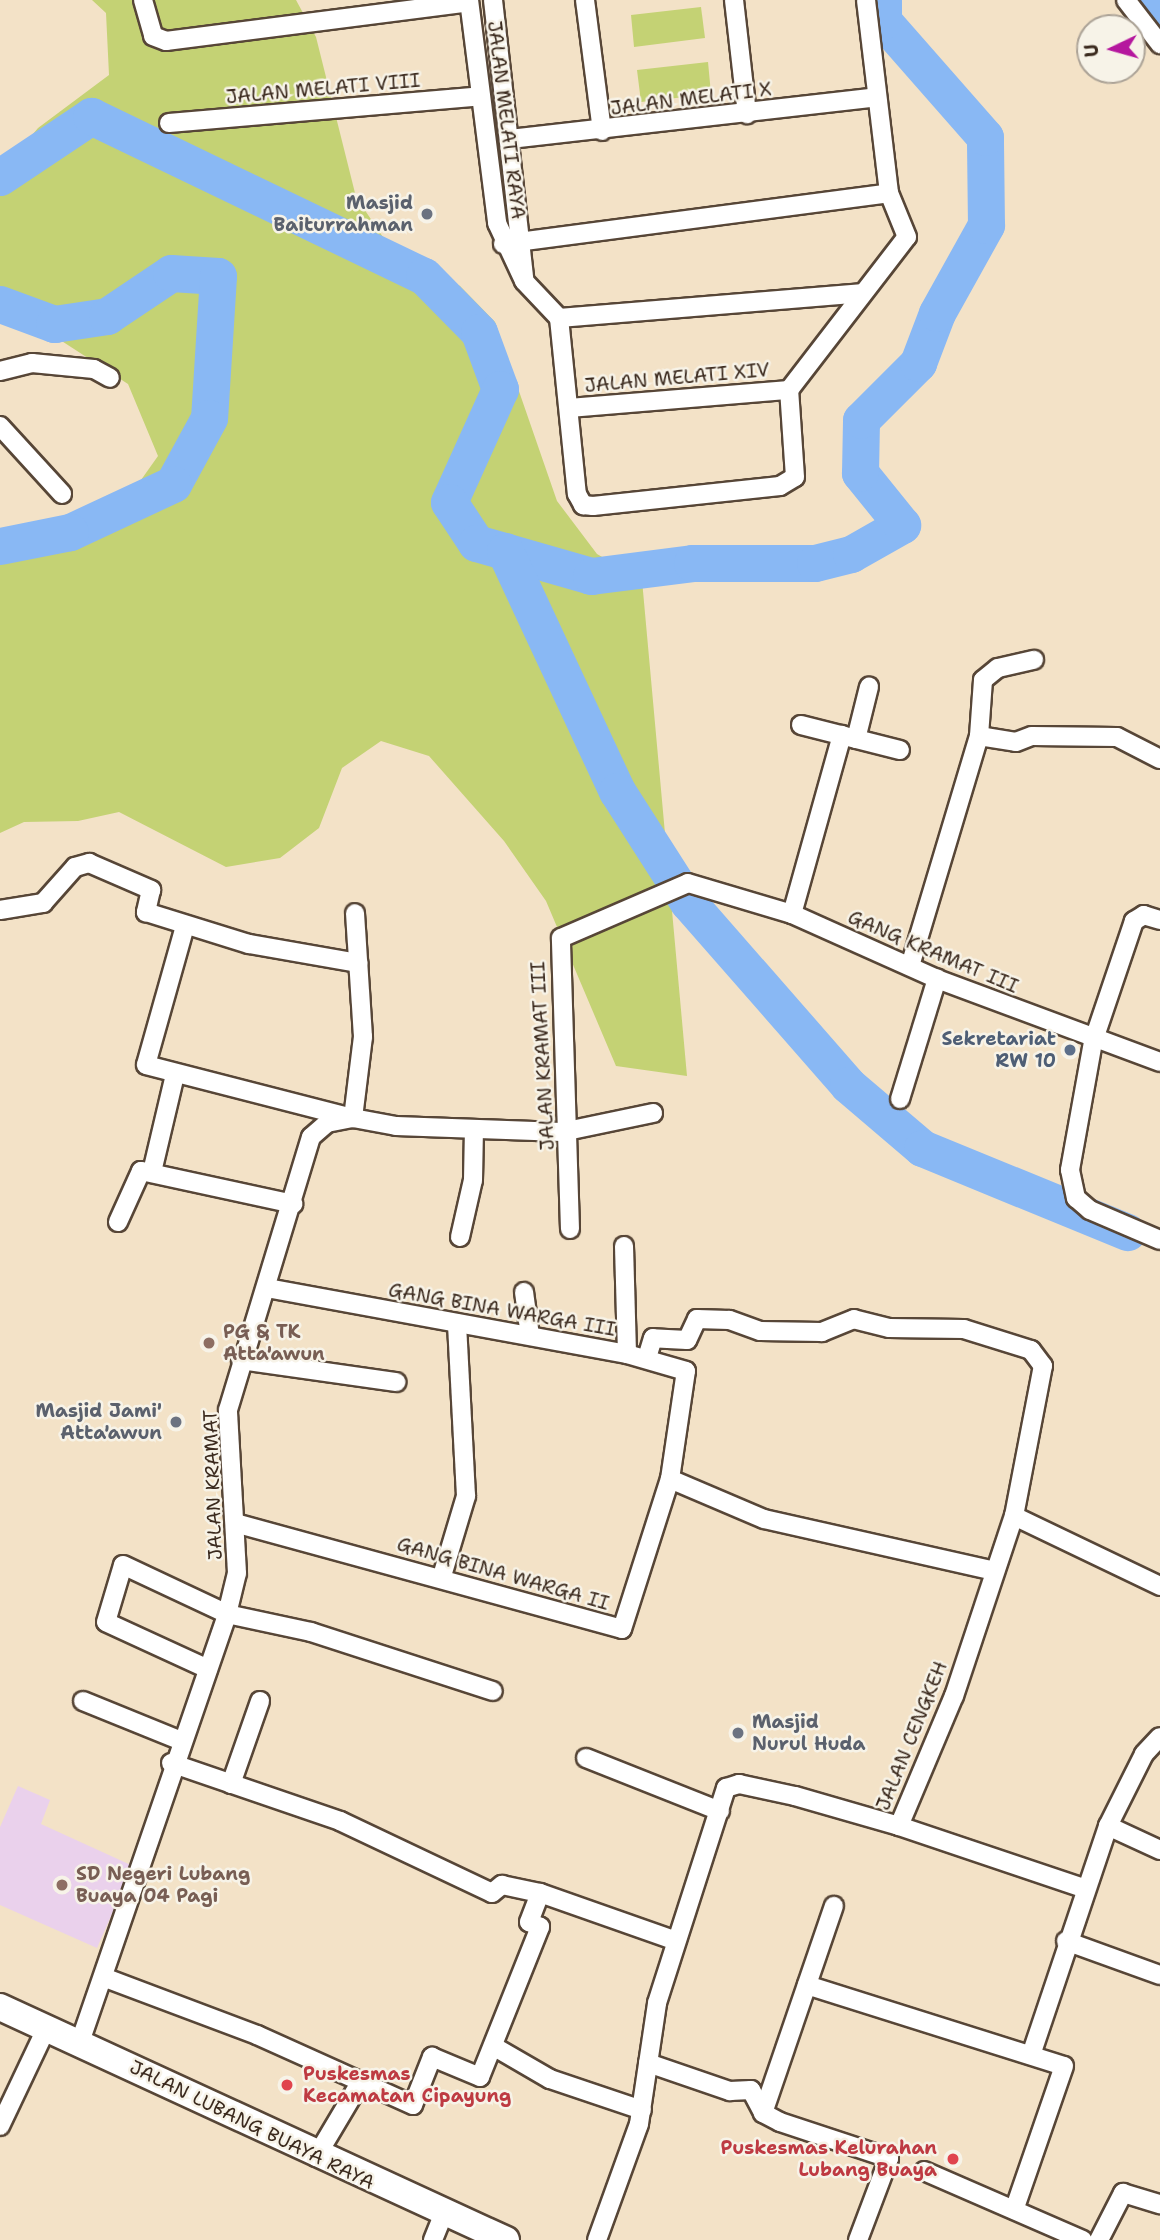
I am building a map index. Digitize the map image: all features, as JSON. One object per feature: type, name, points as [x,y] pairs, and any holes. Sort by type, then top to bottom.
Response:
[{"type":"main road","name":"JALAN LUBANG BUAYA RAYA","points":[[0,2007],[80,2042],[316,2157],[443,2215],[506,2240]]},
{"type":"street","points":[[143,0],[153,36],[166,41],[469,1]]},
{"type":"street","name":"JALAN MELATI RAYA","points":[[493,0],[522,238],[524,281]]},
{"type":"street","points":[[585,0],[602,131]]},
{"type":"street","points":[[734,0],[747,114]]},
{"type":"street","points":[[861,293],[558,318],[577,494],[583,505],[789,483],[796,470],[789,390],[861,293],[907,237],[889,194],[866,0]]},
{"type":"street","points":[[1126,0],[1160,44]]},
{"type":"street","name":"JALAN MELATI RAYA","points":[[469,1],[503,244],[524,281],[558,318]]},
{"type":"street","name":"JALAN MELATI VIII","points":[[169,122],[481,96]]},
{"type":"street","name":"JALAN MELATI X","points":[[510,139],[602,131],[877,97]]},
{"type":"street","points":[[503,244],[522,238],[889,194]]},
{"type":"street","points":[[0,371],[32,363],[94,369],[110,378]]},
{"type":"street","name":"JALAN MELATI XIV","points":[[569,408],[789,390]]},
{"type":"street","points":[[0,426],[62,494]]},
{"type":"street","points":[[910,966],[979,736],[983,680],[998,668],[1034,660]]},
{"type":"street","points":[[792,914],[849,737],[869,687]]},
{"type":"street","points":[[801,725],[900,750]]},
{"type":"street","points":[[979,736],[1016,742],[1032,736],[1117,737],[1160,759]]},
{"type":"street","points":[[0,910],[43,903],[75,867],[89,863],[150,890],[146,912],[185,926],[290,954],[358,963]]},
{"type":"street","name":"GANG KRAMAT III","points":[[688,883],[792,914],[937,979],[1094,1042],[1160,1062]]},
{"type":"street","name":"JALAN KRAMAT III","points":[[570,1228],[561,937],[659,893],[688,883]]},
{"type":"street","points":[[185,926],[146,1062],[175,1075],[353,1118],[363,1037],[355,913]]},
{"type":"street","points":[[1160,919],[1144,915],[1134,921],[1094,1042],[1071,1186],[1090,1210],[1160,1240]]},
{"type":"street","points":[[900,1099],[937,979]]},
{"type":"street","points":[[152,1172],[175,1075]]},
{"type":"street","name":"JALAN KRAMAT","points":[[80,2042],[171,1763],[227,1614],[237,1573],[228,1410],[241,1360],[293,1204],[311,1137],[327,1123],[353,1118],[474,1129],[568,1127],[653,1113]]},
{"type":"street","points":[[460,1237],[474,1180],[474,1129]]},
{"type":"street","points":[[118,1222],[139,1173],[152,1172],[293,1204]]},
{"type":"street","points":[[624,1246],[627,1354]]},
{"type":"street","name":"GANG BINA WARGA III","points":[[267,1288],[646,1358],[686,1371],[678,1412]]},
{"type":"street","points":[[524,1292],[530,1336]]},
{"type":"street","name":"JALAN CENGKEH","points":[[597,2240],[642,2110],[648,2063],[676,1941],[726,1788],[739,1784],[900,1826],[954,1696],[1014,1516],[1043,1366],[1031,1350],[954,1328],[889,1328],[854,1319],[822,1332],[760,1331],[729,1320],[697,1319],[687,1340],[653,1338],[646,1358]]},
{"type":"street","points":[[442,1576],[467,1481],[457,1323]]},
{"type":"street","points":[[241,1360],[396,1382]]},
{"type":"street","name":"GANG BINA WARGA II","points":[[235,1523],[442,1576],[622,1629],[670,1479],[678,1412]]},
{"type":"street","points":[[670,1479],[764,1519],[994,1571]]},
{"type":"street","points":[[1014,1516],[1160,1586]]},
{"type":"street","points":[[208,1669],[106,1622],[123,1565],[227,1614],[311,1632],[493,1690]]},
{"type":"street","points":[[83,1701],[179,1740]]},
{"type":"street","points":[[231,1784],[260,1701]]},
{"type":"street","points":[[1031,2055],[1083,1888],[1108,1826],[1144,1754],[1160,1737]]},
{"type":"street","points":[[586,1758],[720,1811]]},
{"type":"street","points":[[171,1763],[340,1821],[492,1893],[502,1885],[540,1893],[676,1941]]},
{"type":"street","points":[[900,1826],[1083,1888]]},
{"type":"street","points":[[1108,1826],[1160,1850]]},
{"type":"street","points":[[103,1977],[257,2035],[413,2105],[432,2057],[480,2077],[540,1927],[529,1922],[540,1893]]},
{"type":"street","points":[[764,2113],[834,1906]]},
{"type":"street","points":[[1066,1941],[1160,1975]]},
{"type":"street","points":[[807,1985],[1063,2066],[1014,2210]]},
{"type":"street","points":[[0,2126],[47,2029]]},
{"type":"street","points":[[493,2046],[548,2078],[642,2110]]},
{"type":"street","points":[[648,2063],[730,2091],[752,2090],[764,2113],[889,2158],[858,2240]]},
{"type":"street","points":[[316,2157],[360,2083]]},
{"type":"street","points":[[924,2171],[1083,2240]]},
{"type":"street","points":[[1099,2240],[1123,2193],[1160,2204]]},
{"type":"street","points":[[433,2240],[443,2215]]},
{"type":"shaded area","name":"SD Negeri Lubang Buaya 04 Pagi","points":[[18,1786],[50,1800],[41,1824],[133,1866],[97,1948],[0,1905],[0,1827]]},
{"type":"green space","points":[[92,0],[296,0],[316,37],[356,197],[393,252],[460,286],[495,322],[557,501],[597,554],[642,580],[687,1076],[616,1066],[546,901],[504,841],[429,756],[381,741],[342,768],[319,828],[280,858],[226,867],[119,812],[78,821],[24,822],[0,833],[0,558],[119,511],[158,456],[128,384],[0,301],[0,174],[38,128],[109,75],[106,13]]},
{"type":"green space","points":[[701,7],[705,38],[634,47],[631,15]]},
{"type":"green space","points":[[708,62],[711,94],[641,102],[637,70]]},
{"type":"waterway","points":[[0,177],[91,116],[424,276],[479,332],[500,389],[449,502],[476,543],[591,576],[692,563],[815,563],[851,554],[902,525],[860,473],[861,420],[918,363],[937,313],[986,225],[985,137],[883,21],[883,0]]},
{"type":"waterway","points":[[1151,0],[1160,6]]},
{"type":"waterway","points":[[0,304],[54,324],[107,316],[171,273],[218,276],[209,418],[173,484],[70,532],[0,546]]},
{"type":"waterway","points":[[505,551],[617,791],[688,902],[848,1085],[922,1148],[1127,1232]]},
{"type":"place","name":"Masjid Baiturrahman","points":[[427,214]]},
{"type":"place","name":"Sekretariat RW 10","points":[[1070,1050]]},
{"type":"place","name":"PG & TK Atta'awun","points":[[209,1343]]},
{"type":"place","name":"Masjid Jami' Atta'awun","points":[[176,1422]]},
{"type":"place","name":"Masjid Nurul Huda","points":[[738,1733]]},
{"type":"place","name":"SD Negeri Lubang Buaya 04 Pagi","points":[[62,1885]]},
{"type":"place","name":"Puskesmas Kecamatan Cipayung","points":[[287,2085]]},
{"type":"place","name":"Puskesmas Kelurahan Lubang Buaya","points":[[953,2159]]}]
